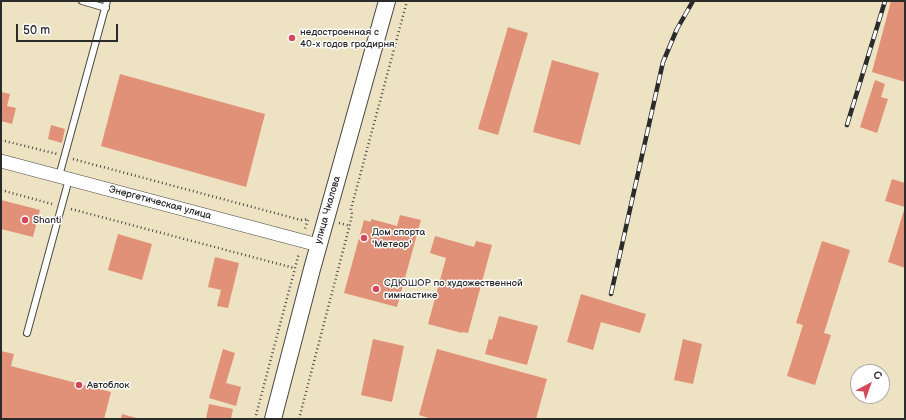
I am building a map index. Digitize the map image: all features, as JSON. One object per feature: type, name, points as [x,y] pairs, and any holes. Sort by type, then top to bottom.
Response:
[{"type":"street","name":"улица Чкалова","points":[[273,419],[318,245],[387,1]]},
{"type":"street","name":"Энергетическая улица","points":[[1,161],[318,245]]},
{"type":"lane","points":[[82,1],[106,8]]},
{"type":"lane","points":[[28,333],[61,206],[65,156],[107,1]]},
{"type":"path","points":[[299,419],[350,224],[352,209],[407,1]]},
{"type":"path","points":[[1,140],[301,220],[308,219],[255,419]]},
{"type":"path","points":[[1,190],[294,268]]},
{"type":"building","points":[[891,1],[905,1],[905,82],[872,72]]},
{"type":"building","points":[[508,27],[528,33],[498,135],[478,129]]},
{"type":"building","points":[[552,60],[599,73],[580,145],[533,132]]},
{"type":"building","points":[[120,74],[265,114],[246,187],[101,146]]},
{"type":"building","points":[[875,80],[885,84],[881,97],[888,99],[877,133],[860,127]]},
{"type":"building","points":[[1,92],[10,94],[7,106],[16,108],[12,124],[1,121]]},
{"type":"building","points":[[51,125],[65,129],[62,143],[48,139]]},
{"type":"building","points":[[892,179],[905,183],[905,207],[885,201]]},
{"type":"building","points":[[1,200],[40,210],[33,237],[1,229]]},
{"type":"building","points":[[905,207],[905,268],[888,262]]},
{"type":"building","points":[[400,215],[421,220],[397,307],[344,293],[364,220],[371,222],[371,219],[397,226]]},
{"type":"building","points":[[118,234],[152,244],[142,280],[108,270]]},
{"type":"building","points":[[435,236],[474,247],[476,241],[492,245],[468,333],[462,333],[428,324],[446,258],[430,253]]},
{"type":"building","points":[[822,241],[850,250],[824,333],[831,335],[815,385],[787,376],[803,325],[796,323]]},
{"type":"building","points":[[215,257],[239,263],[228,308],[217,306],[221,290],[208,287]]},
{"type":"building","points":[[581,294],[646,314],[640,333],[601,322],[593,350],[567,342]]},
{"type":"building","points":[[499,316],[538,326],[527,365],[485,354],[489,339],[492,340]]},
{"type":"building","points":[[373,339],[404,346],[392,402],[361,395]]},
{"type":"building","points":[[683,339],[702,344],[693,384],[674,380]]},
{"type":"building","points":[[223,349],[235,353],[226,383],[241,387],[236,406],[209,398]]},
{"type":"building","points":[[437,349],[547,379],[536,419],[432,419],[419,415]]},
{"type":"building","points":[[1,351],[14,354],[11,366],[111,392],[104,419],[1,419]]},
{"type":"building","points":[[209,404],[233,409],[231,419],[206,419]]},
{"type":"building","points":[[122,414],[140,419],[121,419]]},
{"type":"railway","points":[[611,294],[663,62],[677,29],[693,1]]},
{"type":"railway","points":[[847,125],[885,1]]},
{"type":"place","name":"недостроенная с 40-х годов градирня","points":[[292,38]]},
{"type":"place","name":"Shanti","points":[[25,220]]},
{"type":"place","name":"Дом спорта 'Метеор'","points":[[364,238]]},
{"type":"place","name":"СДЮШОР по художественной гимнастике","points":[[376,289]]},
{"type":"place","name":"Автоблок","points":[[79,385]]}]
